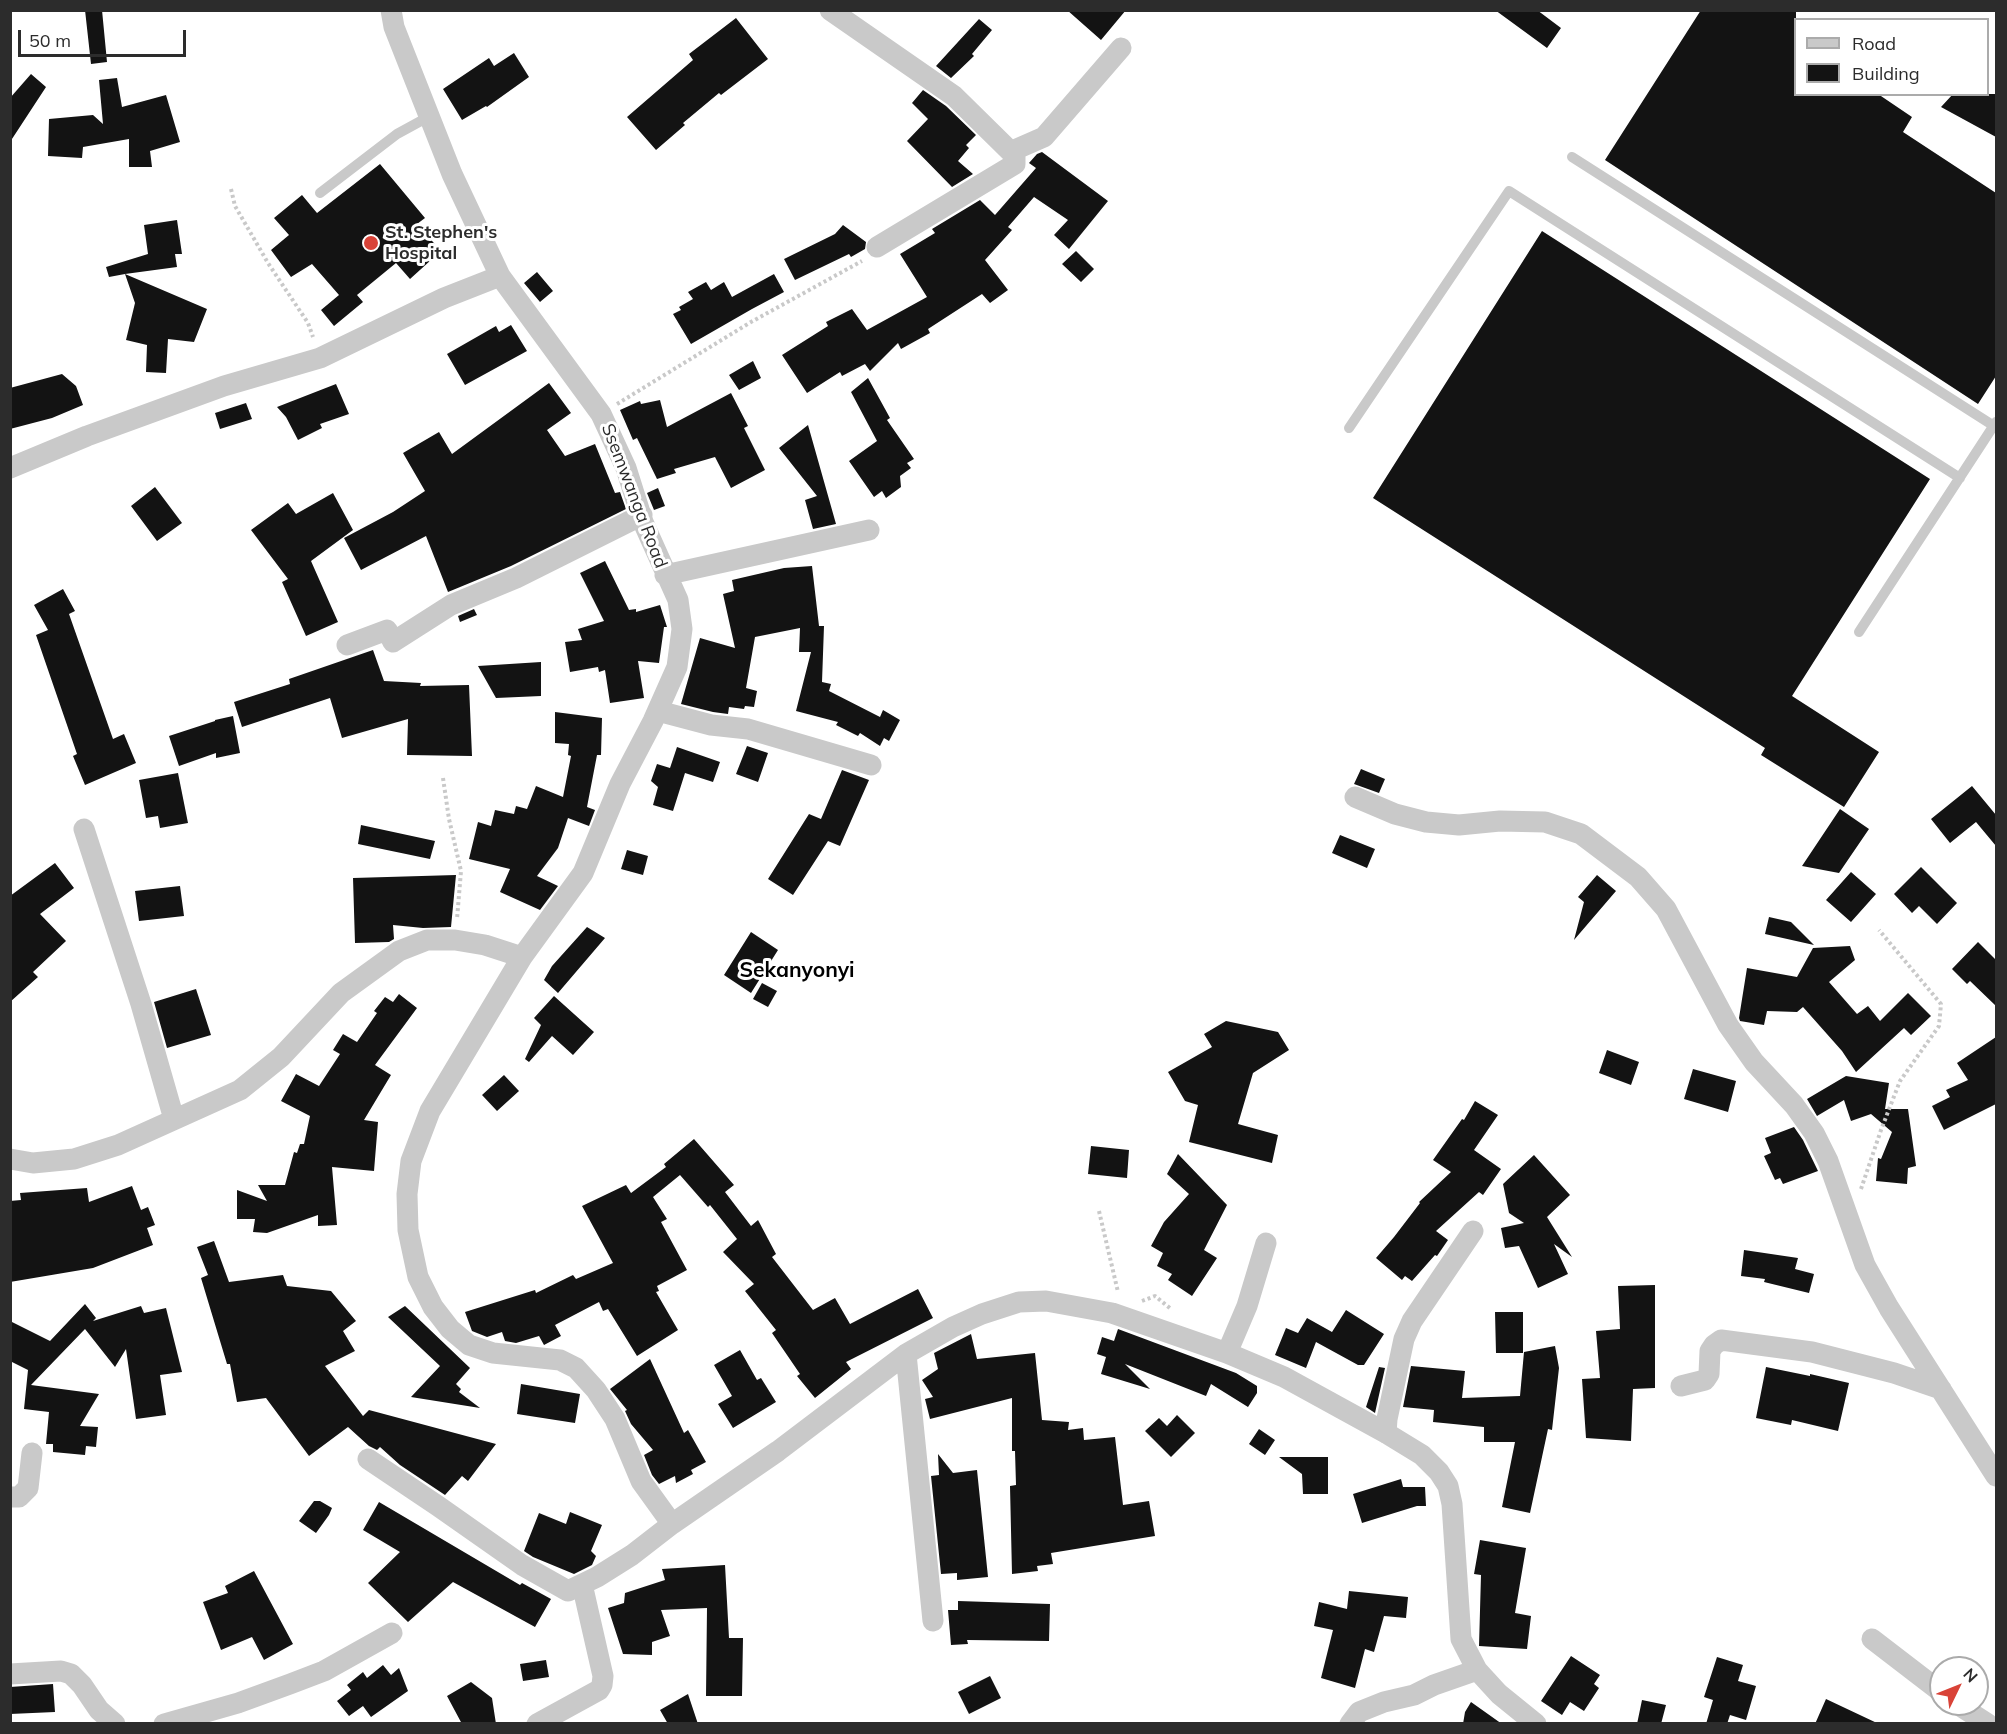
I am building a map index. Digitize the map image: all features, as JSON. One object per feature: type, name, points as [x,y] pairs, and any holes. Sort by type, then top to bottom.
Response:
[{"type":"street","name":"Ssemwanga Road","points":[[391,10],[394,27],[452,174],[500,276],[602,414],[626,468],[665,575],[678,600],[682,629],[677,668],[658,711],[620,784],[583,873],[522,957],[430,1111],[411,1161],[407,1194],[408,1230],[418,1276],[433,1307],[450,1329],[469,1346],[493,1353],[560,1360],[576,1368],[596,1390],[615,1419],[641,1481],[672,1524]]},
{"type":"street","points":[[831,10],[954,96],[1015,156],[1015,164],[877,247]]},
{"type":"street","points":[[1011,151],[1044,137],[1121,48]]},
{"type":"street","points":[[10,468],[87,436],[224,386],[320,358],[444,298],[500,276]]},
{"type":"street","points":[[346,645],[387,630],[393,642],[451,605],[516,578],[642,515]]},
{"type":"street","points":[[665,575],[869,530]]},
{"type":"street","points":[[658,711],[711,725],[748,729],[872,765]]},
{"type":"street","points":[[1355,797],[1395,814],[1426,822],[1459,825],[1500,821],[1545,822],[1581,834],[1638,877],[1666,909],[1717,1005],[1741,1044],[1754,1062],[1794,1105],[1814,1133],[1828,1161],[1865,1265],[1889,1308],[1996,1476]]},
{"type":"street","points":[[84,829],[141,1004],[174,1119]]},
{"type":"street","points":[[10,1159],[33,1162],[74,1159],[118,1145],[240,1090],[281,1057],[341,993],[399,951],[427,940],[455,940],[485,945],[522,957]]},
{"type":"street","points":[[1386,1433],[1404,1339],[1412,1321],[1473,1230]]},
{"type":"street","points":[[1227,1353],[1247,1306],[1266,1243]]},
{"type":"street","points":[[368,1459],[522,1565],[568,1591],[632,1555],[672,1524],[778,1451],[906,1354],[953,1327],[982,1314],[1019,1302],[1046,1301],[1112,1313],[1227,1353],[1284,1377],[1422,1455],[1439,1472],[1448,1486],[1452,1504],[1461,1639],[1477,1670],[1499,1695],[1536,1724]]},
{"type":"street","points":[[1681,1386],[1705,1380],[1709,1374],[1710,1351],[1721,1340],[1812,1352],[1894,1373],[1941,1389]]},
{"type":"street","points":[[906,1354],[933,1621]]},
{"type":"street","points":[[10,1497],[19,1497],[28,1488],[32,1453]]},
{"type":"street","points":[[537,1724],[599,1690],[602,1685],[603,1676],[582,1584]]},
{"type":"street","points":[[164,1724],[238,1703],[324,1671],[392,1633]]},
{"type":"street","points":[[1872,1640],[1929,1683]]},
{"type":"street","points":[[1350,1724],[1359,1712],[1375,1705],[1414,1695],[1434,1685],[1477,1670]]},
{"type":"street","points":[[10,1674],[61,1671],[71,1674],[82,1684],[99,1710],[115,1724]]},
{"type":"lane","points":[[320,193],[397,134],[430,116]]},
{"type":"lane","points":[[1572,157],[1995,424],[1859,632]]},
{"type":"lane","points":[[1349,428],[1509,191],[1960,478]]},
{"type":"path","points":[[231,189],[235,206],[268,263],[308,323],[320,358]]},
{"type":"path","points":[[602,414],[751,322],[863,260],[877,247]]},
{"type":"path","points":[[443,778],[460,871],[455,940]]},
{"type":"path","points":[[1849,1224],[1900,1081],[1939,1026],[1941,1004],[1879,930]]},
{"type":"path","points":[[1099,1211],[1119,1297]]},
{"type":"building","points":[[85,10],[102,10],[107,62],[91,64]]},
{"type":"building","points":[[1067,10],[1126,10],[1101,40]]},
{"type":"building","points":[[1495,10],[1537,10],[1561,28],[1547,48]]},
{"type":"building","points":[[1701,10],[1796,10],[1796,18],[1794,18],[1794,96],[1881,96],[1912,117],[1903,132],[1996,193],[1996,376],[1978,404],[1605,160]]},
{"type":"building","points":[[736,18],[768,59],[721,95],[719,93],[683,123],[685,125],[656,150],[627,117],[693,60],[689,54]]},
{"type":"building","points":[[979,19],[992,30],[972,54],[974,56],[951,78],[936,66]]},
{"type":"building","points":[[514,53],[529,77],[487,107],[462,120],[443,89],[489,58],[494,66]]},
{"type":"building","points":[[31,74],[46,87],[10,142],[10,98]]},
{"type":"building","points":[[117,78],[122,107],[166,95],[180,142],[150,151],[152,167],[129,167],[129,139],[83,147],[82,158],[48,156],[49,119],[93,115],[103,124],[99,80]]},
{"type":"building","points":[[923,90],[946,106],[976,135],[966,145],[969,148],[958,161],[973,174],[952,187],[907,141],[928,119],[912,103]]},
{"type":"building","points":[[1996,94],[1996,137],[1941,107],[1951,96]]},
{"type":"building","points":[[1042,152],[1108,201],[1069,249],[1054,235],[1068,220],[1034,197],[1008,227],[1012,230],[985,260],[1008,290],[990,303],[982,294],[928,329],[930,333],[901,349],[898,343],[870,371],[865,364],[842,376],[840,372],[807,393],[782,355],[828,326],[826,322],[852,309],[867,330],[927,297],[900,254],[935,233],[932,229],[980,200],[995,215],[1036,168],[1029,163]]},
{"type":"building","points":[[380,164],[425,218],[417,224],[441,251],[410,279],[396,263],[357,295],[363,302],[334,326],[321,310],[339,295],[312,264],[291,277],[271,250],[289,235],[274,218],[302,195],[317,213]]},
{"type":"building","points":[[177,220],[182,254],[175,254],[177,267],[109,277],[106,267],[148,254],[144,225]]},
{"type":"building","points":[[843,225],[866,242],[865,249],[851,257],[849,254],[795,280],[784,259],[835,234]]},
{"type":"building","points":[[1542,231],[1930,479],[1792,696],[1879,752],[1844,807],[1761,755],[1765,748],[1373,498]]},
{"type":"building","points":[[1076,251],[1094,269],[1081,282],[1062,264]]},
{"type":"building","points":[[537,272],[553,291],[540,302],[524,283]]},
{"type":"building","points":[[125,274],[207,309],[194,342],[168,339],[166,373],[146,372],[147,345],[126,340],[135,303]]},
{"type":"building","points":[[774,274],[784,292],[691,344],[673,314],[681,310],[679,307],[693,299],[688,292],[706,282],[711,290],[724,282],[732,297]]},
{"type":"building","points":[[511,325],[527,351],[465,385],[447,354],[496,326],[499,332]]},
{"type":"building","points":[[753,361],[761,378],[739,390],[729,375]]},
{"type":"building","points":[[62,374],[76,386],[83,405],[52,418],[10,429],[10,388]]},
{"type":"building","points":[[868,378],[890,418],[887,420],[914,459],[907,463],[911,468],[900,476],[901,487],[886,498],[882,491],[874,497],[849,461],[877,441],[851,392]]},
{"type":"building","points":[[549,383],[571,413],[547,430],[565,456],[595,444],[615,493],[620,492],[626,509],[511,566],[448,592],[426,536],[361,570],[344,538],[393,512],[425,491],[403,453],[439,432],[452,454]]},
{"type":"building","points":[[336,384],[349,414],[320,424],[322,428],[298,440],[286,417],[277,407]]},
{"type":"building","points":[[731,393],[748,426],[744,428],[765,470],[731,488],[715,457],[674,469],[676,473],[657,479],[637,438],[633,440],[620,410],[640,401],[641,404],[660,400],[667,427]]},
{"type":"building","points":[[246,403],[252,419],[220,429],[215,413]]},
{"type":"building","points":[[808,425],[836,524],[813,529],[805,500],[817,496],[779,448]]},
{"type":"building","points":[[155,487],[182,523],[157,541],[131,506]]},
{"type":"building","points":[[658,488],[665,506],[654,510],[647,493]]},
{"type":"building","points":[[333,493],[353,530],[311,561],[338,622],[306,636],[282,582],[288,579],[251,530],[288,503],[296,514]]},
{"type":"building","points":[[605,561],[629,610],[636,609],[636,612],[660,605],[667,627],[664,627],[659,663],[638,661],[644,698],[610,703],[605,670],[599,672],[598,667],[570,672],[565,642],[582,640],[578,629],[604,621],[580,573]]},
{"type":"building","points":[[812,566],[819,626],[824,626],[822,682],[831,684],[829,691],[880,717],[883,710],[900,720],[889,741],[884,738],[880,746],[860,733],[858,736],[836,725],[838,722],[796,711],[811,652],[799,652],[800,628],[755,637],[746,688],[757,691],[754,707],[745,706],[744,709],[729,707],[728,714],[681,704],[700,638],[735,648],[723,594],[734,591],[732,580],[784,568]]},
{"type":"building","points":[[63,589],[75,611],[69,614],[113,739],[124,734],[136,763],[85,785],[73,756],[77,754],[36,635],[48,630],[34,605]]},
{"type":"building","points":[[474,609],[477,615],[460,622],[458,616]]},
{"type":"building","points":[[373,650],[384,681],[421,683],[420,686],[469,685],[472,756],[407,755],[408,719],[342,738],[330,698],[242,727],[234,702],[290,684],[289,679]]},
{"type":"building","points":[[541,662],[541,696],[496,698],[478,666]]},
{"type":"building","points":[[555,712],[602,718],[601,755],[597,755],[587,807],[595,810],[589,826],[568,818],[558,848],[537,876],[558,886],[540,910],[500,892],[510,869],[469,859],[478,822],[491,826],[495,810],[514,814],[516,806],[527,809],[536,786],[563,797],[571,756],[568,755],[569,744],[555,743]]},
{"type":"building","points":[[233,716],[240,753],[216,758],[216,753],[179,766],[169,736]]},
{"type":"building","points":[[747,746],[768,753],[758,782],[736,774]]},
{"type":"building","points":[[677,747],[720,762],[713,782],[685,773],[673,811],[653,805],[658,787],[651,781],[657,764],[670,768]]},
{"type":"building","points":[[1361,769],[1385,779],[1379,793],[1354,784]]},
{"type":"building","points":[[842,770],[869,780],[840,846],[828,841],[793,895],[768,879],[809,814],[821,819]]},
{"type":"building","points":[[178,773],[188,823],[160,828],[158,816],[146,818],[139,780]]},
{"type":"building","points":[[1972,786],[1996,815],[1996,846],[1976,822],[1950,843],[1931,819]]},
{"type":"building","points":[[1840,809],[1869,829],[1839,873],[1802,866]]},
{"type":"building","points":[[361,825],[435,841],[430,859],[358,844]]},
{"type":"building","points":[[1340,835],[1375,849],[1367,868],[1332,853]]},
{"type":"building","points":[[627,850],[648,856],[643,875],[621,869]]},
{"type":"building","points":[[55,863],[74,888],[40,914],[66,941],[33,972],[38,977],[10,1002],[10,896]]},
{"type":"building","points":[[1921,867],[1957,903],[1937,924],[1919,906],[1912,913],[1894,894]]},
{"type":"building","points":[[1851,872],[1876,894],[1851,922],[1826,900]]},
{"type":"building","points":[[456,875],[451,927],[423,928],[393,925],[394,939],[389,942],[355,943],[353,878]]},
{"type":"building","points":[[1597,875],[1616,891],[1574,940],[1584,902],[1578,897]]},
{"type":"building","points":[[180,886],[184,916],[139,921],[135,891]]},
{"type":"building","points":[[1769,917],[1791,922],[1814,945],[1765,934]]},
{"type":"building","points":[[587,927],[605,938],[558,993],[544,980],[552,966]]},
{"type":"building","points":[[751,932],[778,950],[751,993],[724,975]]},
{"type":"building","points":[[1978,942],[1996,960],[1996,1006],[1970,981],[1967,984],[1952,969]]},
{"type":"building","points":[[1850,946],[1855,960],[1829,982],[1857,1014],[1868,1006],[1880,1021],[1908,993],[1931,1016],[1911,1035],[1904,1028],[1856,1072],[1842,1051],[1803,1007],[1797,1012],[1767,1011],[1764,1025],[1740,1021],[1747,968],[1797,977],[1813,948]]},
{"type":"building","points":[[762,983],[777,991],[768,1007],[753,999]]},
{"type":"building","points":[[196,989],[211,1035],[167,1048],[154,1002]]},
{"type":"building","points":[[399,994],[417,1008],[375,1065],[391,1075],[364,1120],[378,1122],[374,1171],[332,1167],[337,1225],[318,1226],[318,1215],[267,1233],[253,1232],[255,1219],[237,1219],[237,1190],[267,1201],[258,1185],[285,1185],[294,1152],[297,1153],[300,1144],[304,1144],[310,1116],[281,1101],[296,1074],[319,1086],[340,1054],[333,1050],[343,1034],[357,1042],[377,1013],[374,1011],[385,997],[393,1002]]},
{"type":"building","points":[[554,996],[594,1032],[573,1055],[552,1036],[529,1062],[525,1059],[541,1025],[534,1018]]},
{"type":"building","points":[[1226,1021],[1278,1032],[1289,1050],[1253,1073],[1238,1124],[1278,1135],[1272,1163],[1189,1142],[1198,1105],[1185,1101],[1168,1072],[1212,1047],[1204,1034]]},
{"type":"building","points":[[1996,1037],[1996,1104],[1944,1130],[1932,1106],[1950,1097],[1946,1090],[1968,1080],[1957,1063]]},
{"type":"building","points":[[1607,1050],[1639,1062],[1631,1085],[1599,1073]]},
{"type":"building","points":[[1693,1069],[1736,1081],[1728,1112],[1684,1099]]},
{"type":"building","points":[[504,1075],[519,1091],[497,1111],[482,1095]]},
{"type":"building","points":[[1846,1076],[1889,1083],[1885,1109],[1908,1109],[1916,1166],[1908,1168],[1907,1184],[1876,1181],[1878,1158],[1881,1159],[1892,1132],[1871,1114],[1851,1121],[1844,1100],[1817,1116],[1807,1099]]},
{"type":"building","points":[[1475,1101],[1498,1115],[1474,1150],[1501,1169],[1483,1195],[1479,1192],[1436,1231],[1448,1240],[1437,1256],[1435,1255],[1412,1281],[1405,1276],[1402,1280],[1376,1258],[1419,1202],[1451,1172],[1433,1160],[1462,1119],[1464,1120]]},
{"type":"building","points":[[1794,1127],[1818,1171],[1783,1184],[1780,1178],[1775,1180],[1764,1156],[1771,1153],[1765,1138]]},
{"type":"building","points":[[694,1139],[734,1185],[725,1192],[751,1226],[758,1220],[776,1254],[772,1257],[813,1310],[835,1298],[850,1324],[918,1289],[933,1318],[846,1362],[851,1369],[815,1398],[797,1376],[800,1374],[772,1333],[776,1330],[745,1291],[754,1284],[723,1252],[737,1239],[710,1205],[708,1207],[680,1175],[653,1197],[667,1219],[661,1222],[687,1270],[657,1286],[659,1291],[656,1292],[678,1330],[637,1356],[608,1309],[603,1311],[599,1302],[555,1325],[561,1336],[544,1345],[539,1336],[516,1343],[505,1341],[502,1332],[487,1337],[472,1331],[465,1312],[535,1290],[536,1293],[573,1275],[576,1279],[613,1263],[582,1206],[626,1185],[631,1193],[666,1167],[664,1164]]},
{"type":"building","points":[[1091,1146],[1129,1150],[1127,1178],[1088,1174]]},
{"type":"building","points":[[1178,1154],[1227,1205],[1204,1250],[1217,1258],[1192,1296],[1168,1280],[1172,1274],[1157,1266],[1163,1253],[1151,1246],[1164,1222],[1189,1194],[1167,1174]]},
{"type":"building","points":[[1534,1155],[1570,1195],[1547,1217],[1572,1257],[1554,1244],[1568,1274],[1538,1288],[1519,1246],[1505,1248],[1501,1228],[1524,1223],[1509,1213],[1503,1184]]},
{"type":"building","points":[[132,1186],[141,1210],[148,1207],[155,1225],[147,1228],[153,1245],[93,1268],[10,1282],[10,1201],[21,1200],[20,1193],[87,1188],[89,1202]]},
{"type":"building","points":[[214,1241],[229,1282],[283,1275],[287,1286],[331,1291],[356,1321],[343,1331],[355,1351],[325,1366],[363,1416],[369,1410],[496,1444],[468,1481],[462,1476],[445,1495],[400,1465],[380,1447],[377,1450],[369,1446],[348,1427],[309,1456],[266,1398],[237,1402],[230,1364],[227,1364],[201,1278],[208,1275],[197,1247]]},
{"type":"building","points":[[1744,1250],[1798,1258],[1795,1269],[1814,1274],[1809,1293],[1764,1282],[1765,1279],[1741,1276]]},
{"type":"building","points":[[1655,1285],[1655,1388],[1633,1389],[1631,1441],[1586,1438],[1582,1379],[1600,1378],[1596,1331],[1620,1329],[1618,1286]]},
{"type":"building","points":[[85,1304],[96,1318],[93,1321],[141,1306],[144,1313],[166,1308],[182,1372],[160,1375],[166,1415],[136,1419],[126,1349],[115,1367],[85,1329],[31,1385],[99,1394],[80,1426],[98,1427],[96,1447],[86,1446],[85,1455],[53,1452],[53,1444],[46,1444],[49,1412],[24,1409],[28,1370],[10,1361],[10,1321],[50,1341]]},
{"type":"building","points":[[405,1306],[470,1368],[456,1384],[461,1389],[459,1392],[480,1408],[411,1397],[440,1366],[388,1317]]},
{"type":"building","points":[[1346,1310],[1384,1334],[1364,1365],[1358,1365],[1316,1342],[1306,1368],[1275,1355],[1286,1328],[1298,1333],[1307,1318],[1332,1332]]},
{"type":"building","points":[[1495,1312],[1523,1312],[1523,1353],[1496,1353]]},
{"type":"building","points":[[1118,1329],[1236,1373],[1257,1386],[1257,1393],[1248,1407],[1211,1384],[1206,1396],[1125,1364],[1150,1389],[1101,1374],[1106,1357],[1097,1354],[1102,1337],[1114,1341]]},
{"type":"building","points":[[971,1334],[977,1359],[1035,1353],[1042,1420],[1069,1422],[1068,1430],[1083,1428],[1084,1440],[1115,1437],[1123,1505],[1149,1501],[1155,1536],[1051,1553],[1053,1564],[1037,1566],[1038,1571],[1012,1574],[1010,1486],[1016,1485],[1015,1451],[1012,1451],[1012,1398],[930,1419],[925,1399],[933,1397],[922,1380],[938,1369],[934,1353]]},
{"type":"building","points":[[1555,1346],[1559,1368],[1552,1430],[1548,1429],[1530,1513],[1502,1507],[1515,1442],[1484,1442],[1484,1427],[1433,1422],[1434,1410],[1403,1407],[1411,1366],[1465,1371],[1462,1398],[1520,1396],[1524,1352]]},
{"type":"building","points":[[740,1350],[757,1380],[761,1378],[776,1402],[733,1428],[718,1404],[732,1396],[714,1365]]},
{"type":"building","points":[[650,1359],[684,1433],[688,1430],[706,1462],[691,1470],[693,1474],[676,1483],[675,1476],[659,1484],[652,1475],[644,1455],[653,1450],[631,1424],[625,1411],[627,1410],[610,1389]]},
{"type":"building","points":[[1379,1367],[1385,1368],[1375,1413],[1366,1407]]},
{"type":"building","points":[[1766,1367],[1849,1383],[1838,1431],[1792,1420],[1791,1425],[1756,1418]]},
{"type":"building","points":[[521,1384],[580,1394],[575,1423],[517,1414]]},
{"type":"building","points":[[1177,1415],[1195,1433],[1171,1457],[1145,1431],[1159,1418],[1167,1426]]},
{"type":"building","points":[[1259,1429],[1275,1440],[1265,1455],[1249,1444]]},
{"type":"building","points":[[938,1454],[953,1473],[977,1470],[988,1577],[957,1580],[957,1573],[941,1574],[931,1476],[939,1475]]},
{"type":"building","points":[[1279,1457],[1328,1457],[1328,1494],[1303,1494],[1302,1474]]},
{"type":"building","points":[[1401,1479],[1403,1487],[1425,1487],[1426,1506],[1417,1506],[1362,1523],[1353,1494]]},
{"type":"building","points":[[314,1501],[320,1501],[332,1508],[316,1533],[299,1521]]},
{"type":"building","points":[[379,1502],[520,1585],[522,1583],[551,1599],[535,1627],[453,1582],[408,1622],[368,1583],[400,1552],[363,1530]]},
{"type":"building","points":[[570,1512],[602,1525],[591,1551],[596,1556],[592,1565],[574,1574],[524,1551],[539,1513],[566,1524]]},
{"type":"building","points":[[1480,1540],[1526,1548],[1515,1613],[1531,1616],[1527,1649],[1479,1646],[1481,1575],[1474,1574]]},
{"type":"building","points":[[725,1565],[729,1638],[743,1638],[742,1696],[706,1696],[707,1608],[661,1610],[670,1636],[652,1642],[652,1655],[623,1654],[608,1608],[624,1603],[625,1593],[665,1580],[662,1569]]},
{"type":"building","points":[[254,1571],[293,1644],[264,1660],[252,1637],[221,1650],[203,1602],[228,1593],[225,1586]]},
{"type":"building","points":[[1349,1591],[1408,1597],[1406,1618],[1384,1616],[1374,1652],[1365,1649],[1355,1688],[1321,1678],[1333,1630],[1314,1626],[1319,1602],[1347,1609]]},
{"type":"building","points":[[958,1601],[1050,1604],[1049,1641],[967,1640],[968,1644],[951,1645],[948,1610],[958,1610]]},
{"type":"building","points":[[1571,1656],[1600,1675],[1594,1684],[1599,1688],[1584,1711],[1570,1702],[1562,1715],[1541,1701]]},
{"type":"building","points":[[1717,1657],[1743,1665],[1738,1681],[1756,1686],[1746,1720],[1730,1715],[1727,1724],[1706,1724],[1713,1700],[1704,1697]]},
{"type":"building","points":[[546,1660],[549,1677],[523,1681],[520,1664]]},
{"type":"building","points":[[383,1665],[391,1675],[399,1668],[408,1691],[371,1717],[363,1706],[349,1716],[337,1701],[351,1690],[347,1685],[363,1672],[367,1678]]},
{"type":"building","points":[[990,1676],[1001,1698],[969,1714],[958,1692]]},
{"type":"building","points":[[471,1682],[492,1698],[496,1724],[462,1724],[447,1696]]},
{"type":"building","points":[[53,1684],[55,1712],[10,1714],[10,1687]]},
{"type":"building","points":[[688,1694],[698,1724],[668,1724],[660,1710]]},
{"type":"building","points":[[1826,1699],[1879,1724],[1815,1724]]},
{"type":"building","points":[[1642,1700],[1666,1705],[1661,1724],[1637,1724]]},
{"type":"building","points":[[1471,1702],[1502,1724],[1463,1724],[1465,1712]]},
{"type":"place","name":"St. Stephen's Hospital","points":[[371,243]]},
{"type":"district","name":"Sekanyonyi","points":[[797,971]]}]
